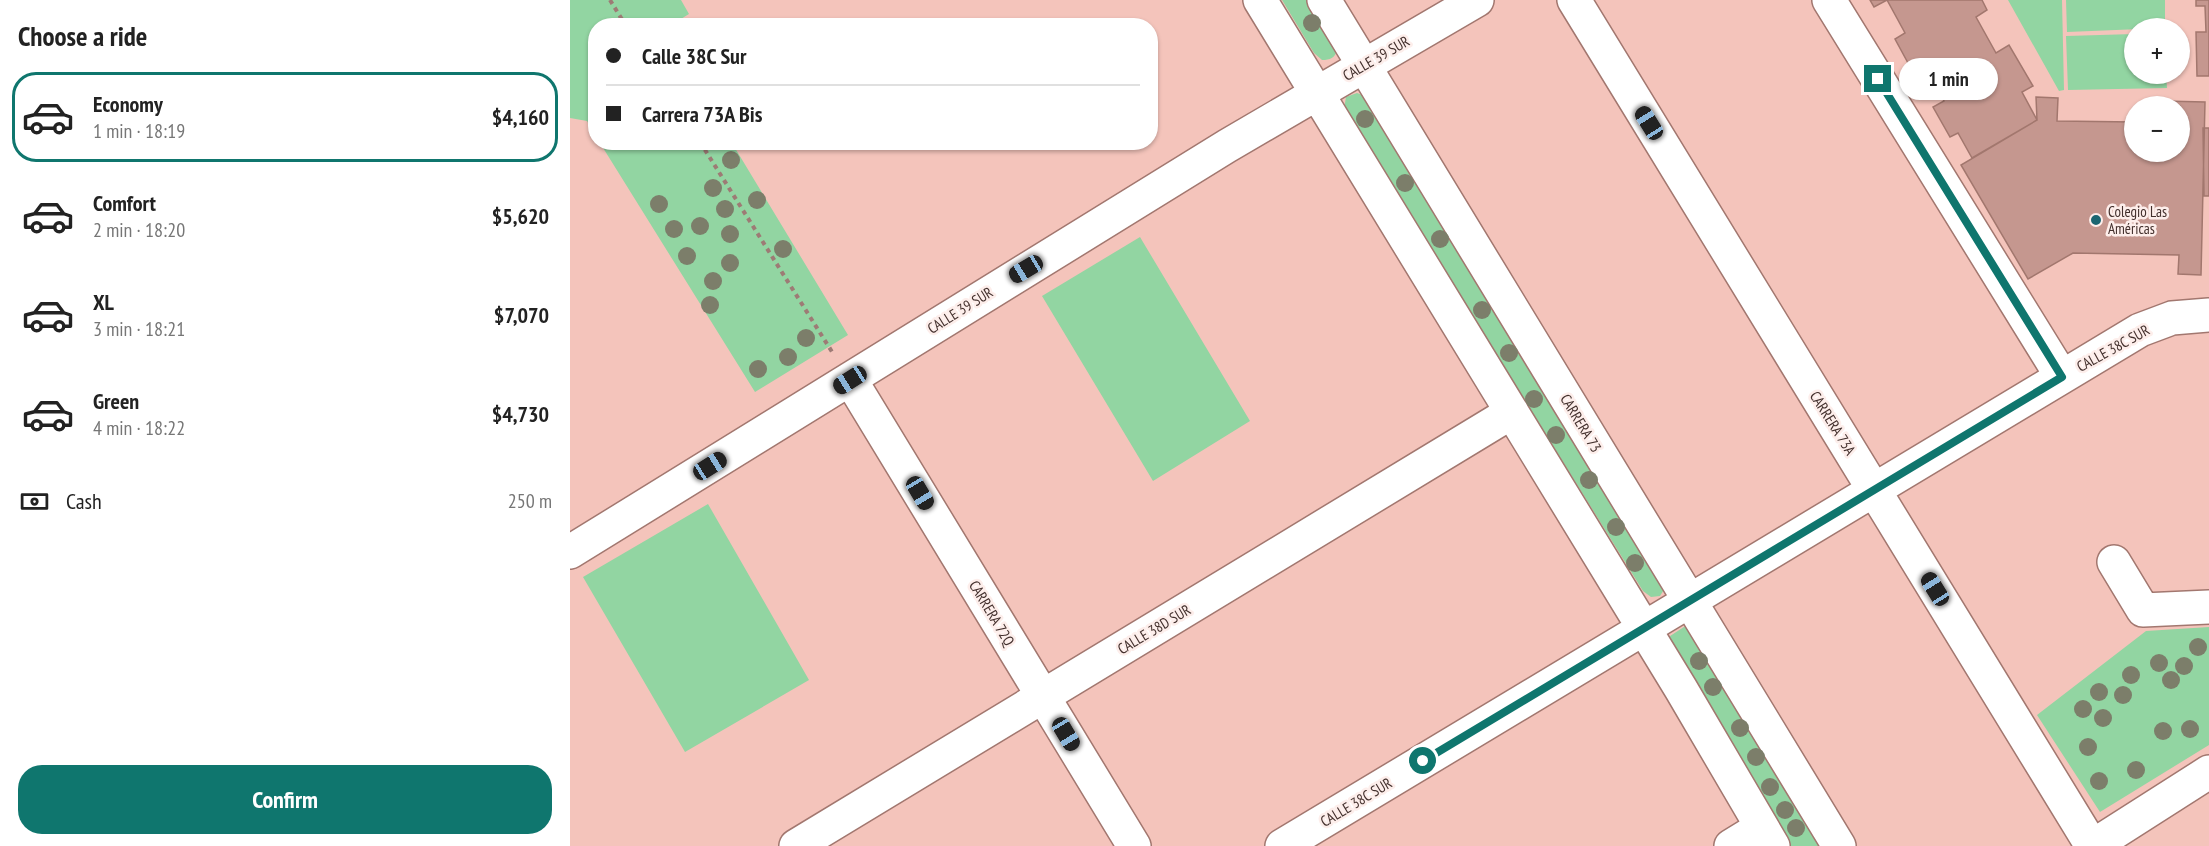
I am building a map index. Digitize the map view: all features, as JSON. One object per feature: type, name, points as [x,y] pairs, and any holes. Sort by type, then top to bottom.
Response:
[{"type":"street","points":[[1260,0],[1768,836],[1731,846]]},
{"type":"street","name":"CARRERA 73","points":[[1324,0],[1839,846]]},
{"type":"street","name":"CALLE 39 SUR","points":[[570,552],[1316,93],[1477,0]]},
{"type":"street","name":"CARRERA 73A","points":[[1574,0],[2093,846]]},
{"type":"street","points":[[1829,0],[2062,377]]},
{"type":"street","name":"CALLE 38C SUR","points":[[1282,846],[2140,330],[2172,318],[2209,315]]},
{"type":"street","name":"CARRERA 72Q","points":[[850,380],[1134,846]]},
{"type":"street","name":"CALLE 38D SUR","points":[[796,846],[1512,412]]},
{"type":"street","points":[[2114,562],[2143,610],[2209,607]]},
{"type":"street","points":[[2093,846],[2209,772]]},
{"type":"path","points":[[610,0],[621,18]]},
{"type":"path","points":[[705,150],[850,380]]},
{"type":"green space","points":[[570,0],[681,0],[689,14],[682,18],[588,18],[588,123],[570,118]]},
{"type":"green space","points":[[1282,0],[1311,0],[1337,50],[1333,57],[1322,60],[1314,53]]},
{"type":"green space","points":[[2008,0],[2062,0],[2064,90],[2059,91]]},
{"type":"green space","points":[[2066,0],[2165,0],[2165,18],[2124,18],[2124,30],[2067,32]]},
{"type":"green space","points":[[2124,34],[2124,84],[2167,84],[2167,88],[2068,90],[2066,36]]},
{"type":"green space","points":[[1357,93],[1365,96],[1665,588],[1660,596],[1651,597],[1643,591],[1344,109],[1346,97]]},
{"type":"green space","points":[[604,150],[736,150],[848,335],[755,392]]},
{"type":"green space","points":[[1140,237],[1250,421],[1153,481],[1042,296]]},
{"type":"green space","points":[[708,504],[809,680],[685,752],[583,577]]},
{"type":"green space","points":[[1690,623],[1822,846],[1788,846],[1667,638]]},
{"type":"green space","points":[[2209,627],[2209,745],[2100,812],[2037,715],[2146,631]]},
{"type":"building","points":[[1870,0],[1887,0],[1874,7]]},
{"type":"building","points":[[1887,0],[1982,0],[1987,10],[1976,17],[1996,53],[2009,45],[2033,86],[2022,92],[2037,120],[1972,158],[1958,133],[1950,137],[1933,107],[1944,101],[1925,68],[1914,74],[1895,39],[1905,33]]},
{"type":"building","points":[[2196,0],[2209,0],[2209,76],[2197,76],[2196,32],[2206,32],[2205,6],[2196,6]]},
{"type":"building","points":[[2036,97],[2058,98],[2057,121],[2124,122],[2124,162],[2190,162],[2190,102],[2205,102],[2201,275],[2178,274],[2179,255],[2073,253],[2028,279],[1961,165],[2037,120]]},
{"type":"building","points":[[2203,128],[2209,128],[2209,196],[2204,196]]},
{"type":"place","name":"Colegio Las Américas","points":[[2096,220]]},
{"type":"route","points":[[1423,761],[2062,377],[1878,79]]}]
